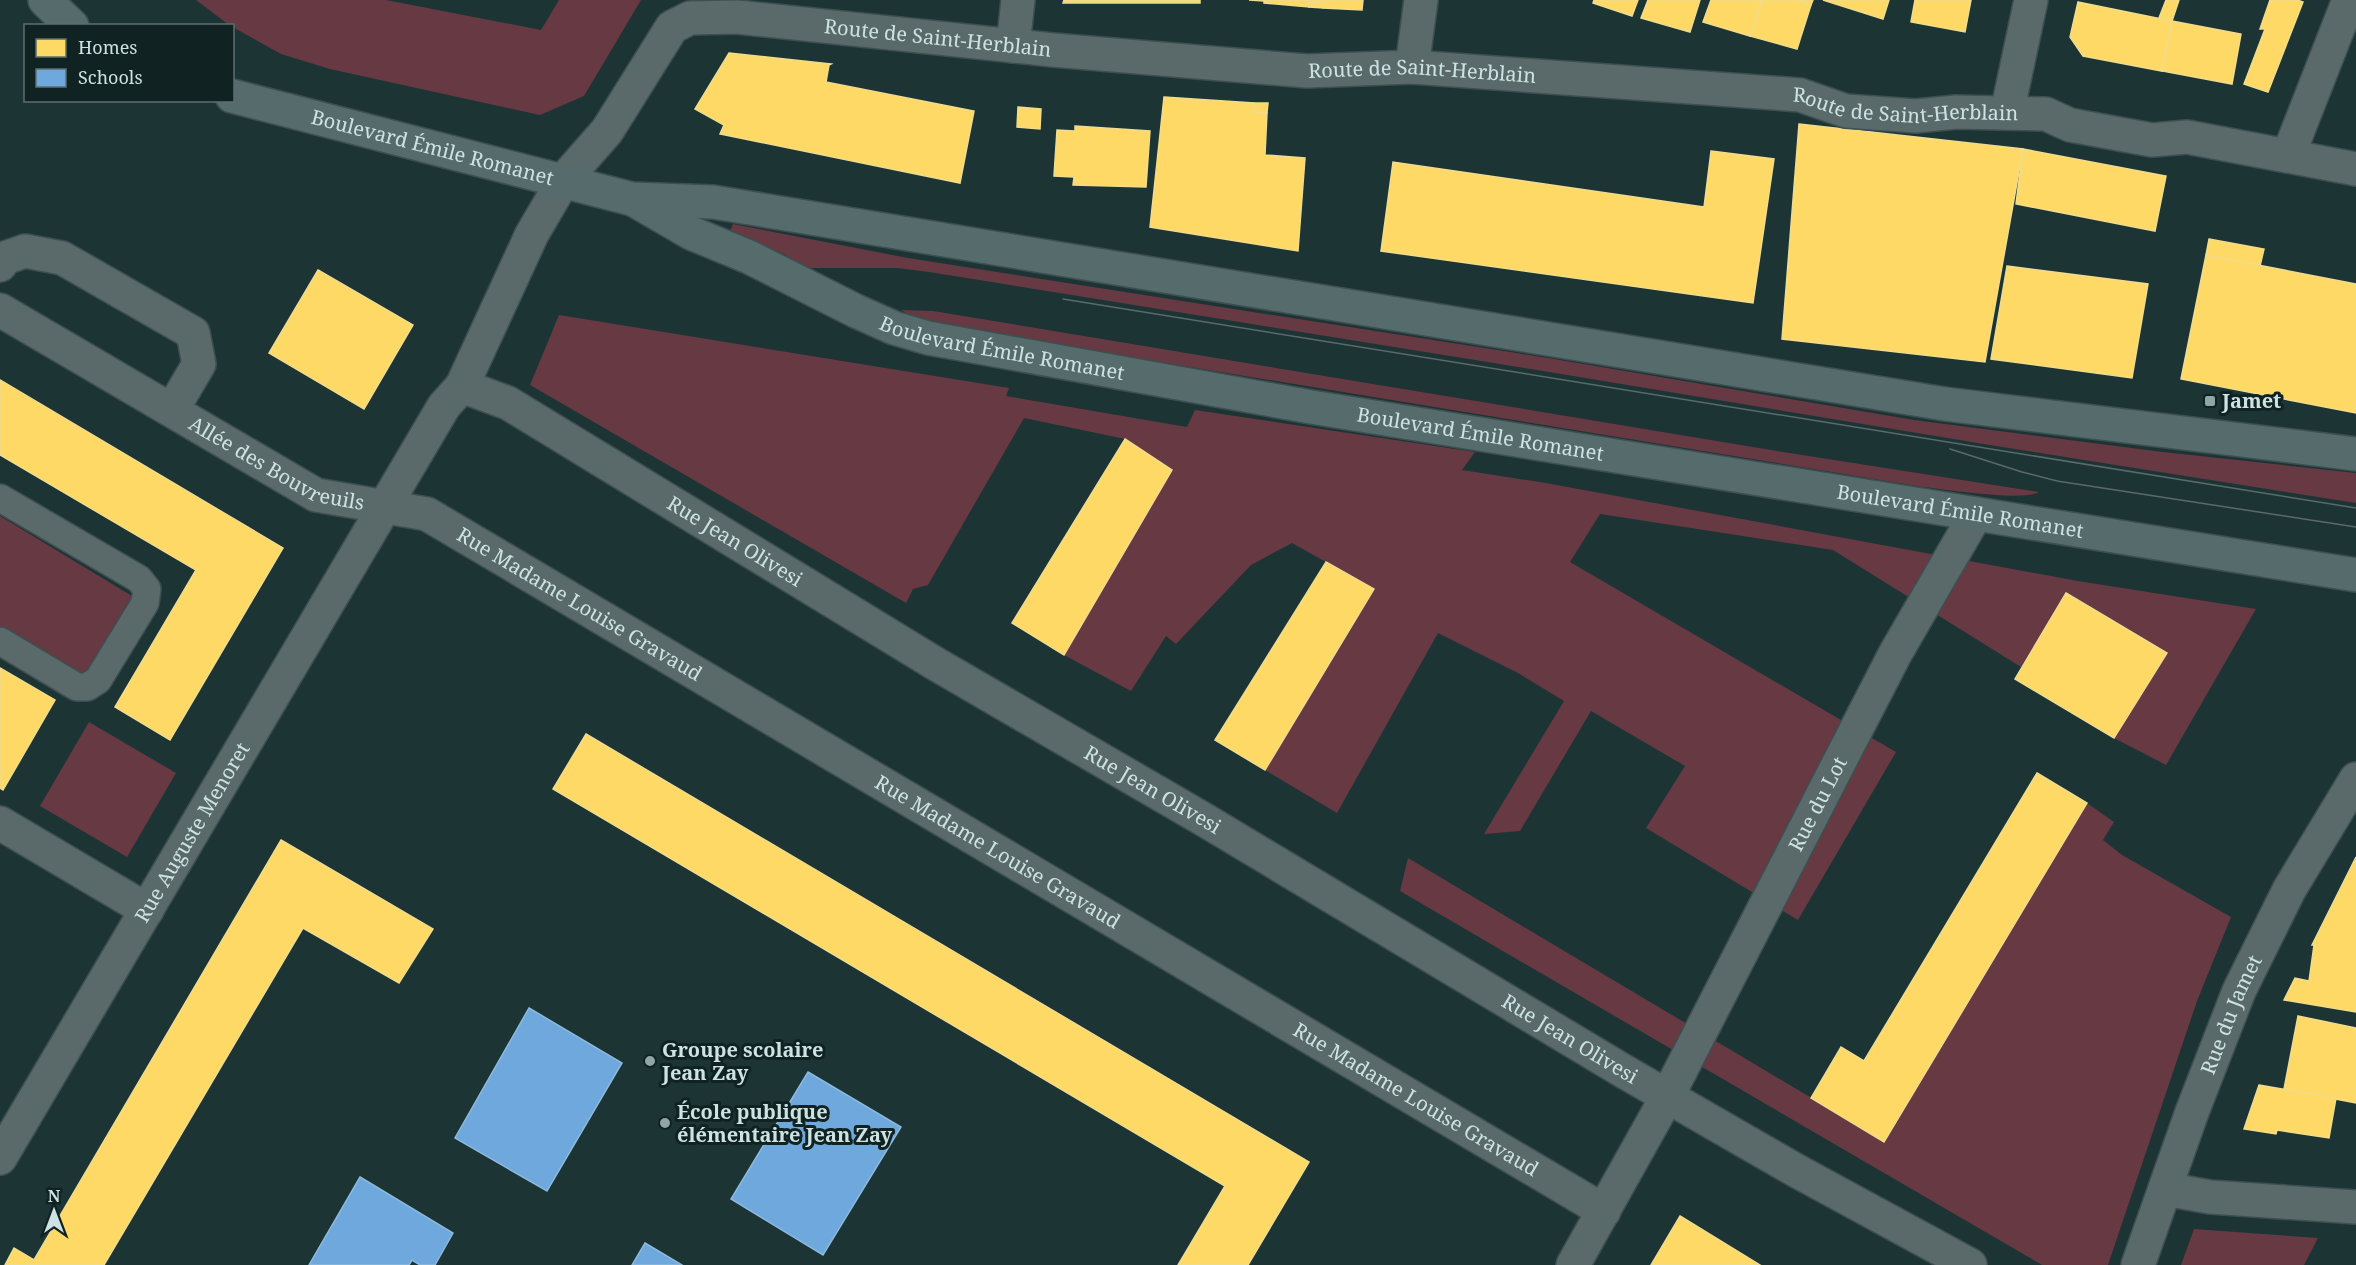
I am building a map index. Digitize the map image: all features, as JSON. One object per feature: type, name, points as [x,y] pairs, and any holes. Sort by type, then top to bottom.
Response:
[{"type":"main road","points":[[45,0],[70,24]]},
{"type":"main road","name":"Boulevard Émile Romanet","points":[[234,97],[632,199],[713,202],[1945,404],[2356,454]]},
{"type":"main road","name":"Boulevard Émile Romanet","points":[[632,199],[691,233],[749,256],[856,311],[894,328],[928,338],[1311,407],[2356,575]]},
{"type":"street","points":[[1013,46],[1018,0]]},
{"type":"street","points":[[1412,67],[1421,0]]},
{"type":"street","points":[[2007,112],[2031,0]]},
{"type":"street","points":[[2288,156],[2349,0]]},
{"type":"street","name":"Route de Saint-Herblain","points":[[462,386],[522,252],[563,181],[607,131],[672,27],[693,9],[712,16],[1013,46],[1307,71],[1412,67],[1800,95],[1846,111],[1916,116],[1956,112],[2046,114],[2070,125],[2152,140],[2187,137],[2356,169]]},
{"type":"street","name":"Allée des Bouvreuils","points":[[0,265],[5,258],[25,251],[62,258],[193,333],[199,364],[172,410]]},
{"type":"street","name":"Allée des Bouvreuils","points":[[0,310],[316,495],[385,507]]},
{"type":"street","points":[[385,507],[444,406],[462,386]]},
{"type":"street","name":"Rue Jean Olivesi","points":[[462,386],[508,403],[936,664],[1203,819],[1667,1097],[1970,1265]]},
{"type":"street","points":[[0,498],[139,579],[147,589],[145,603],[98,680],[87,687],[77,687],[0,641]]},
{"type":"street","name":"Rue Auguste Menoret","points":[[0,1158],[385,507]]},
{"type":"street","name":"Rue Madame Louise Gravaud","points":[[385,507],[427,514],[1604,1211]]},
{"type":"street","name":"Rue du Lot","points":[[1573,1265],[1667,1097],[1895,654],[1976,514]]},
{"type":"street","name":"Rue du Jamet","points":[[2138,1265],[2192,1112],[2240,991],[2289,890],[2356,779]]},
{"type":"street","points":[[0,823],[147,910]]},
{"type":"street","points":[[2165,1189],[2210,1197],[2356,1207]]},
{"type":"shaded area","points":[[196,0],[386,0],[541,30],[559,0],[641,0],[584,96],[540,115],[330,69],[281,54],[234,28],[234,24],[228,24]]},
{"type":"shaded area","points":[[733,224],[908,258],[1548,358],[1914,420],[2163,452],[2356,473],[2356,503],[929,272],[897,268],[806,268],[784,254],[729,233]]},
{"type":"shaded area","points":[[901,310],[933,311],[1783,452],[2039,492],[2018,496],[1923,487],[970,331],[918,320]]},
{"type":"shaded area","points":[[559,315],[1009,388],[1006,396],[1187,427],[1195,410],[1475,452],[1462,470],[1546,483],[2078,581],[2256,609],[2166,765],[2114,738],[2167,653],[2066,593],[2021,667],[1833,550],[1600,514],[1570,562],[1896,752],[1798,920],[1646,828],[1685,766],[1591,711],[1520,831],[1484,834],[1564,701],[1518,673],[1438,633],[1337,813],[1265,770],[1374,589],[1292,543],[1251,565],[1176,644],[1166,636],[1131,691],[1064,655],[1172,470],[1125,439],[1024,418],[928,585],[913,589],[906,603],[530,385]]},
{"type":"shaded area","points":[[0,516],[132,596],[84,676],[0,626]]},
{"type":"shaded area","points":[[89,722],[176,773],[127,857],[40,806]]},
{"type":"shaded area","points":[[2087,803],[2114,822],[2103,840],[2122,855],[2231,917],[2197,1001],[2108,1265],[2042,1265],[1400,891],[1408,858],[1884,1141]]},
{"type":"shaded area","points":[[2194,1229],[2318,1238],[2304,1265],[2181,1265]]},
{"type":"building: Homes","points":[[1064,0],[1200,0],[1200,3],[1063,3]]},
{"type":"building: Homes","points":[[1249,0],[1363,0],[1362,10],[1323,8],[1323,3],[1309,2],[1309,7]]},
{"type":"building: Homes","points":[[1594,0],[1638,0],[1632,16],[1593,3]]},
{"type":"building: Homes","points":[[1648,0],[1700,0],[1690,32],[1641,18]]},
{"type":"building: Homes","points":[[1711,0],[1762,0],[1750,36],[1703,22]]},
{"type":"building: Homes","points":[[1762,0],[1797,0],[1811,5],[1797,49],[1750,36]]},
{"type":"building: Homes","points":[[1797,0],[1813,0],[1811,5]]},
{"type":"building: Homes","points":[[1823,0],[1889,0],[1883,19]]},
{"type":"building: Homes","points":[[1915,0],[1971,0],[1965,32],[1911,22]]},
{"type":"building: Homes","points":[[2166,0],[2179,0],[2172,21],[2159,18]]},
{"type":"building: Homes","points":[[2270,0],[2303,2],[2268,92],[2244,84],[2265,29],[2260,29]]},
{"type":"building: Homes","points":[[1309,2],[1323,3],[1323,8],[1309,7]]},
{"type":"building: Homes","points":[[2078,2],[2172,21],[2162,71],[2083,56],[2070,37]]},
{"type":"building: Homes","points":[[2172,21],[2241,34],[2232,84],[2162,71]]},
{"type":"building: Homes","points":[[729,53],[831,64],[826,82],[974,111],[960,183],[720,134],[724,125],[695,109]]},
{"type":"building: Homes","points":[[1164,97],[1254,103],[1254,112],[1267,113],[1265,155],[1305,158],[1298,251],[1150,227]]},
{"type":"building: Homes","points":[[1254,103],[1268,103],[1267,113],[1254,112]]},
{"type":"building: Homes","points":[[1018,107],[1041,109],[1040,129],[1017,127]]},
{"type":"building: Homes","points":[[1799,124],[2023,149],[1985,362],[1782,339]]},
{"type":"building: Homes","points":[[1075,126],[1150,131],[1146,187],[1073,185],[1074,177],[1054,176],[1057,130],[1075,131]]},
{"type":"building: Homes","points":[[2023,149],[2166,176],[2155,231],[2016,204]]},
{"type":"building: Homes","points":[[1711,151],[1774,159],[1753,303],[1381,251],[1393,162],[1704,207]]},
{"type":"building: Homes","points":[[2209,239],[2264,249],[2260,266],[2206,255]]},
{"type":"building: Homes","points":[[2206,255],[2356,284],[2356,413],[2181,379]]},
{"type":"building: Homes","points":[[2007,266],[2148,284],[2132,378],[1991,359]]},
{"type":"building: Homes","points":[[318,270],[413,325],[364,409],[269,353]]},
{"type":"building: Homes","points":[[0,380],[283,548],[170,740],[115,707],[196,570],[0,455]]},
{"type":"building: Homes","points":[[1125,439],[1172,470],[1064,655],[1012,623]]},
{"type":"building: Homes","points":[[1326,562],[1374,589],[1265,770],[1215,740]]},
{"type":"building: Homes","points":[[2066,593],[2167,653],[2114,738],[2015,679]]},
{"type":"building: Homes","points":[[0,668],[55,700],[3,790],[0,788]]},
{"type":"building: Homes","points":[[586,734],[1309,1162],[1248,1265],[1178,1265],[1225,1186],[553,789]]},
{"type":"building: Homes","points":[[2037,773],[2087,803],[1884,1142],[1811,1098],[1841,1047],[1864,1061]]},
{"type":"building: Homes","points":[[281,840],[433,929],[399,983],[303,928],[104,1265],[5,1265],[14,1248],[34,1260]]},
{"type":"building: Homes","points":[[2356,857],[2356,1012],[2284,1000],[2295,978],[2309,981],[2314,945],[2312,945]]},
{"type":"building: Homes","points":[[2298,1016],[2356,1028],[2356,1103],[2284,1089]]},
{"type":"building: Homes","points":[[2259,1085],[2336,1098],[2329,1138],[2277,1130],[2276,1134],[2244,1129]]},
{"type":"building: Homes","points":[[1680,1216],[1760,1265],[1651,1265]]},
{"type":"building: Schools","points":[[529,1008],[622,1063],[547,1191],[455,1138]]},
{"type":"building: Schools","points":[[808,1072],[901,1127],[823,1255],[731,1199]]},
{"type":"building: Schools","points":[[360,1177],[453,1233],[435,1265],[420,1265],[412,1260],[409,1265],[309,1265]]},
{"type":"building: Schools","points":[[645,1243],[682,1265],[632,1265]]},
{"type":"tram line","points":[[1063,299],[2356,508]]},
{"type":"tram line","points":[[1950,449],[2057,481],[2356,527]]},
{"type":"place","name":"Jamet","points":[[2210,401]]},
{"type":"place","name":"Groupe scolaire Jean Zay","points":[[650,1061]]},
{"type":"place","name":"École publique élémentaire Jean Zay","points":[[665,1123]]}]
